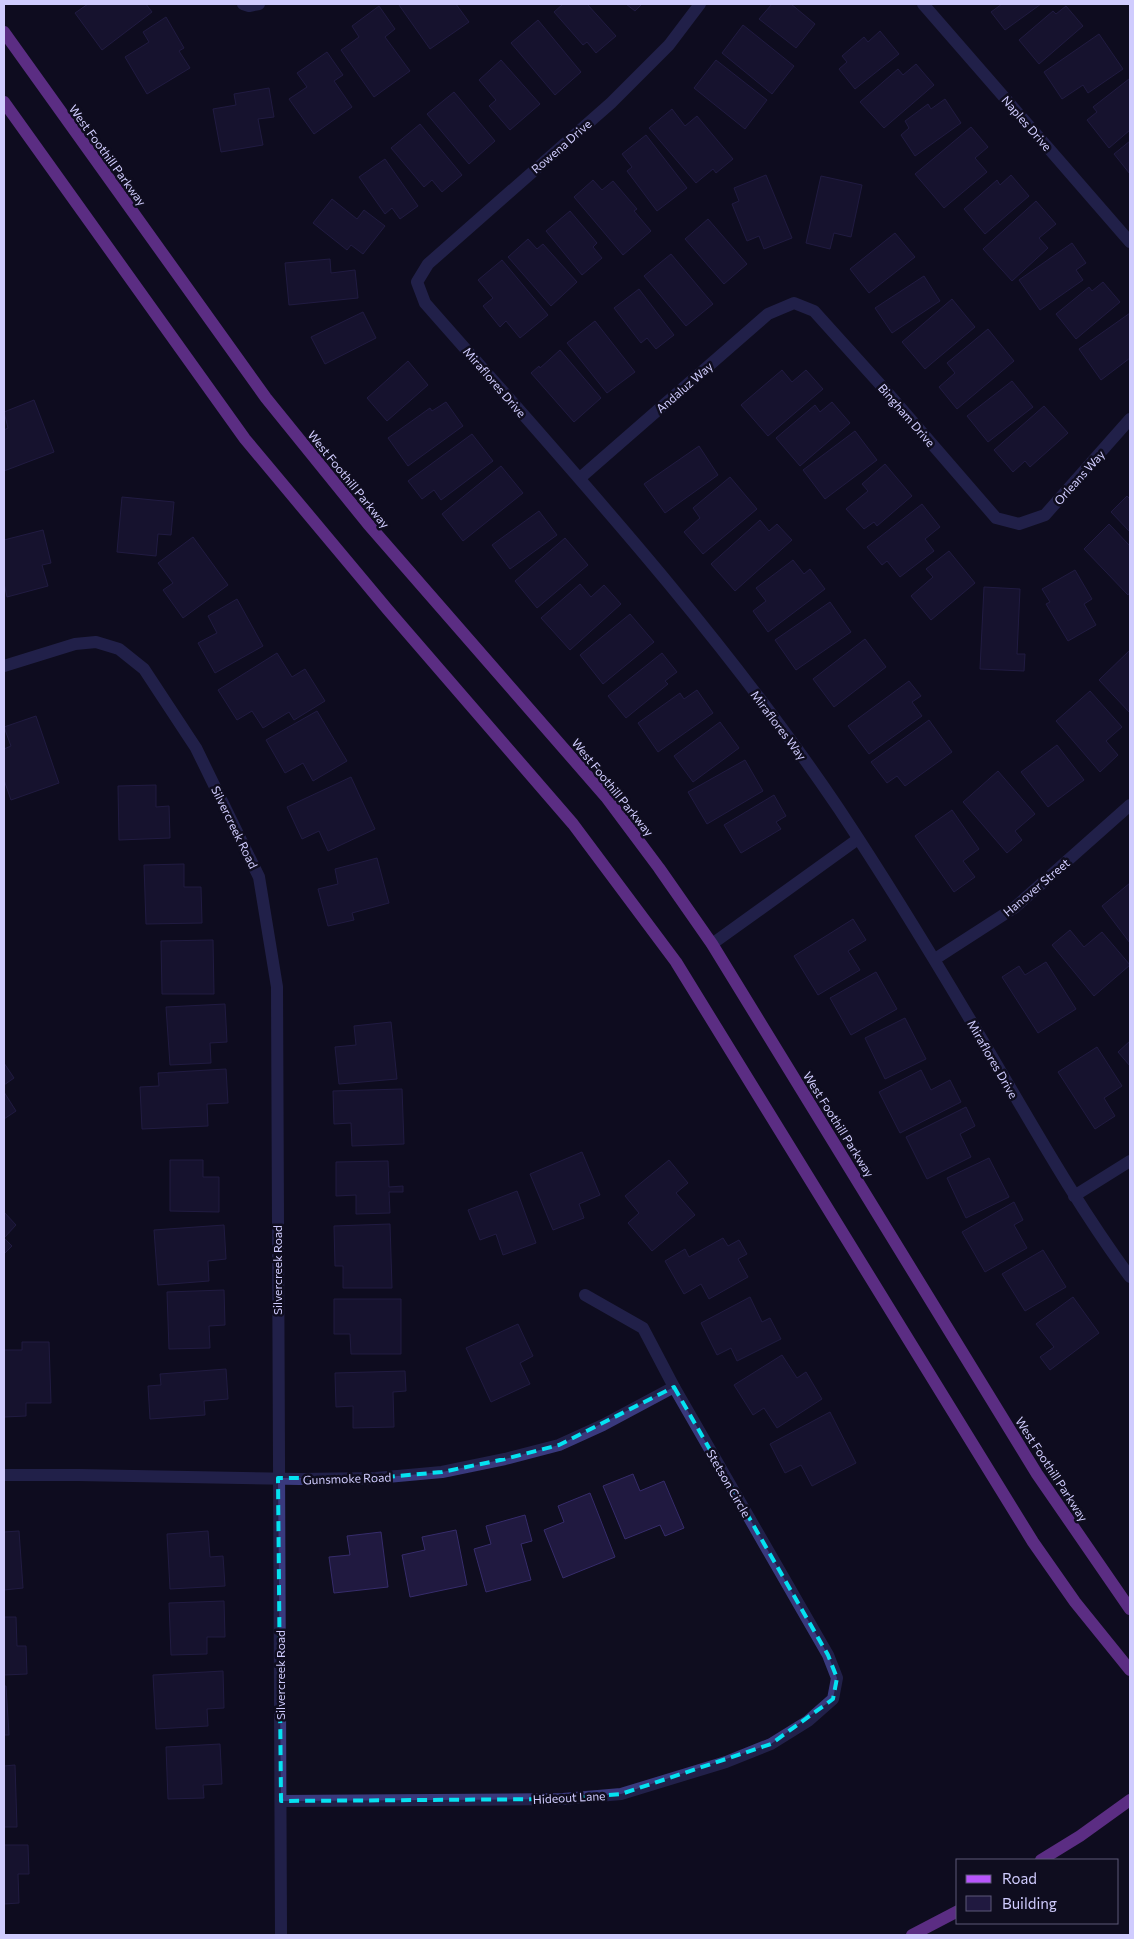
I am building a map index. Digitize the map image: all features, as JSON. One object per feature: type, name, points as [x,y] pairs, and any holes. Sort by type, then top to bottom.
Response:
[{"type":"main road","name":"West Foothill Parkway","points":[[4,32],[266,398],[368,524],[606,797],[660,868],[712,944],[1037,1474],[1130,1609]]},
{"type":"main road","points":[[4,102],[245,439],[388,610],[573,824],[676,962],[1033,1542],[1075,1602],[1130,1670]]},
{"type":"main road","points":[[1043,1859],[1080,1836],[1130,1800]]},
{"type":"main road","points":[[912,1935],[956,1912]]},
{"type":"street","name":"Rowena Drive","points":[[417,282],[428,264],[611,103],[669,46],[700,4]]},
{"type":"street","name":"Naples Drive","points":[[923,4],[1130,242]]},
{"type":"street","name":"Miraflores Drive","points":[[417,282],[425,303],[580,478]]},
{"type":"street","name":"Andaluz Way","points":[[580,478],[768,314],[794,303]]},
{"type":"street","name":"Bingham Drive","points":[[794,303],[814,311],[996,518],[1020,524]]},
{"type":"street","name":"Orleans Way","points":[[1020,524],[1045,515],[1130,419]]},
{"type":"street","name":"Miraflores Way","points":[[580,478],[696,616],[801,753],[858,839]]},
{"type":"street","name":"Silvercreek Road","points":[[4,666],[76,644],[96,642],[119,649],[144,669],[196,748],[259,877],[276,987],[282,1935]]},
{"type":"street","name":"Hanover Street","points":[[935,959],[1014,908],[1130,805]]},
{"type":"street","name":"Miraflores Drive","points":[[858,839],[935,959],[1074,1196],[1130,1277]]},
{"type":"street","points":[[712,944],[858,839]]},
{"type":"street","points":[[1074,1196],[1130,1161]]},
{"type":"street","name":"Stetson Circle","points":[[585,1294],[643,1328],[674,1387],[828,1655],[836,1678],[833,1699]]},
{"type":"street","name":"Gunsmoke Road","points":[[4,1475],[376,1478],[442,1472],[559,1446],[674,1387]]},
{"type":"street","name":"Hideout Lane","points":[[281,1801],[563,1799],[621,1794],[726,1762],[771,1744],[808,1721],[833,1699]]},
{"type":"highlighted area","points":[[674,1387],[828,1655],[837,1678],[833,1699],[771,1744],[621,1794],[563,1799],[281,1801],[278,1478],[376,1478],[442,1472],[505,1459],[559,1445]]},
{"type":"building","points":[[88,4],[146,4],[152,12],[102,50],[75,13]]},
{"type":"building","points":[[456,4],[469,22],[430,49],[399,5]]},
{"type":"building","points":[[563,4],[587,4],[616,36],[596,53],[587,42],[583,45],[554,12]]},
{"type":"building","points":[[626,4],[642,4],[635,11]]},
{"type":"building","points":[[772,4],[791,4],[815,24],[796,48],[759,19]]},
{"type":"building","points":[[1002,4],[1041,4],[1005,30],[991,12]]},
{"type":"building","points":[[379,6],[395,29],[385,37],[410,71],[374,97],[341,50],[359,37],[352,26]]},
{"type":"building","points":[[1066,6],[1083,26],[1039,64],[1019,40],[1053,11],[1056,14]]},
{"type":"building","points":[[166,17],[184,48],[179,51],[190,68],[147,94],[125,57],[149,42],[143,32]]},
{"type":"building","points":[[538,20],[581,72],[555,95],[511,43]]},
{"type":"building","points":[[743,25],[794,66],[772,94],[722,53]]},
{"type":"building","points":[[880,31],[899,54],[855,89],[839,69],[847,62],[842,56],[864,37],[868,42]]},
{"type":"building","points":[[1099,34],[1123,69],[1088,93],[1083,85],[1062,99],[1044,72]]},
{"type":"building","points":[[327,52],[343,75],[334,81],[352,107],[314,134],[289,99],[307,87],[297,73]]},
{"type":"building","points":[[501,60],[540,104],[510,130],[489,106],[496,100],[479,80]]},
{"type":"building","points":[[716,60],[767,100],[745,129],[694,88]]},
{"type":"building","points":[[916,64],[934,85],[884,128],[860,102],[898,69],[903,75]]},
{"type":"building","points":[[1129,79],[1130,130],[1109,148],[1087,120],[1097,112],[1093,107]]},
{"type":"building","points":[[269,88],[274,117],[258,119],[263,145],[221,152],[213,109],[236,105],[234,94]]},
{"type":"building","points":[[454,92],[495,141],[469,164],[427,114]]},
{"type":"building","points":[[945,99],[961,123],[915,156],[901,135],[909,128],[905,121],[928,104],[931,109]]},
{"type":"building","points":[[672,109],[685,126],[697,116],[733,159],[716,173],[713,169],[696,183],[649,128]]},
{"type":"building","points":[[420,124],[462,175],[442,192],[432,180],[424,187],[391,148]]},
{"type":"building","points":[[971,127],[988,147],[975,158],[987,172],[944,208],[915,174]]},
{"type":"building","points":[[646,135],[687,188],[657,211],[627,171],[632,167],[622,154]]},
{"type":"building","points":[[1130,141],[1130,174],[1114,154]]},
{"type":"building","points":[[385,159],[418,206],[400,219],[392,208],[385,214],[359,177]]},
{"type":"building","points":[[766,175],[792,238],[764,249],[759,236],[747,241],[732,204],[739,201],[734,188]]},
{"type":"building","points":[[1011,175],[1029,196],[985,234],[964,209],[997,180],[1000,185]]},
{"type":"building","points":[[821,176],[862,185],[851,237],[834,233],[830,249],[806,243]]},
{"type":"building","points":[[593,180],[602,190],[613,181],[637,209],[634,211],[651,231],[623,255],[574,197]]},
{"type":"building","points":[[332,199],[357,219],[364,210],[385,226],[363,254],[351,245],[347,250],[313,223]]},
{"type":"building","points":[[1036,201],[1056,224],[1039,238],[1048,248],[1012,281],[983,249]]},
{"type":"building","points":[[570,211],[597,243],[593,247],[602,258],[582,275],[546,231]]},
{"type":"building","points":[[708,219],[747,264],[724,284],[685,239]]},
{"type":"building","points":[[895,233],[915,257],[869,293],[850,269]]},
{"type":"building","points":[[528,239],[537,249],[543,244],[577,282],[551,306],[508,257]]},
{"type":"building","points":[[1072,243],[1086,263],[1076,270],[1083,280],[1040,310],[1019,280]]},
{"type":"building","points":[[671,254],[713,304],[686,326],[644,276]]},
{"type":"building","points":[[330,259],[331,273],[355,270],[358,298],[289,305],[285,263]]},
{"type":"building","points":[[502,260],[548,315],[520,338],[506,321],[500,327],[483,306],[493,298],[478,280]]},
{"type":"building","points":[[924,276],[940,301],[892,333],[875,308]]},
{"type":"building","points":[[1103,282],[1120,302],[1076,339],[1056,314],[1089,287],[1092,291]]},
{"type":"building","points":[[639,289],[674,335],[656,349],[647,338],[641,343],[614,308]]},
{"type":"building","points":[[952,299],[975,327],[925,369],[902,342]]},
{"type":"building","points":[[363,312],[376,338],[325,364],[311,337]]},
{"type":"building","points":[[1130,313],[1130,358],[1101,380],[1079,349]]},
{"type":"building","points":[[595,321],[635,372],[607,393],[567,343]]},
{"type":"building","points":[[988,329],[1014,361],[957,409],[939,387],[955,373],[947,363]]},
{"type":"building","points":[[560,350],[601,398],[574,422],[531,373],[539,366],[540,368]]},
{"type":"building","points":[[408,361],[428,385],[387,421],[367,398]]},
{"type":"building","points":[[782,370],[792,382],[806,370],[823,389],[768,436],[741,405]]},
{"type":"building","points":[[1012,381],[1033,407],[988,442],[967,416]]},
{"type":"building","points":[[34,400],[54,452],[4,471],[4,430],[8,428],[4,412]]},
{"type":"building","points":[[446,402],[463,426],[408,466],[388,438],[430,408],[432,411]]},
{"type":"building","points":[[832,402],[850,423],[800,466],[776,438],[815,405],[820,412]]},
{"type":"building","points":[[1044,406],[1068,433],[1030,467],[1025,461],[1013,472],[994,450]]},
{"type":"building","points":[[855,431],[877,460],[825,499],[803,470]]},
{"type":"building","points":[[472,434],[493,461],[441,500],[434,490],[422,499],[408,481]]},
{"type":"building","points":[[699,446],[718,475],[665,513],[644,484]]},
{"type":"building","points":[[885,464],[912,496],[877,526],[874,522],[864,529],[846,509],[868,491],[862,484]]},
{"type":"building","points":[[501,466],[523,493],[463,541],[442,514]]},
{"type":"building","points":[[730,477],[757,509],[703,554],[684,532],[700,518],[693,508]]},
{"type":"building","points":[[1127,496],[1130,499],[1130,532],[1111,512]]},
{"type":"building","points":[[122,497],[174,502],[171,535],[158,534],[156,556],[117,552]]},
{"type":"building","points":[[922,504],[940,527],[925,539],[934,551],[900,577],[887,561],[882,565],[867,547]]},
{"type":"building","points":[[539,511],[557,535],[510,569],[492,545]]},
{"type":"building","points":[[760,520],[769,531],[777,524],[792,540],[735,591],[711,564]]},
{"type":"building","points":[[1109,524],[1130,546],[1130,592],[1128,595],[1084,549]]},
{"type":"building","points":[[43,530],[51,563],[42,565],[48,586],[7,597],[4,583],[4,540]]},
{"type":"building","points":[[193,537],[228,585],[183,618],[163,590],[173,583],[158,563]]},
{"type":"building","points":[[565,538],[588,565],[537,608],[515,581]]},
{"type":"building","points":[[949,551],[975,583],[931,620],[911,596],[933,577],[926,569]]},
{"type":"building","points":[[793,560],[804,574],[810,569],[825,589],[768,632],[753,611],[766,601],[756,588]]},
{"type":"building","points":[[1075,570],[1092,599],[1084,604],[1096,625],[1068,641],[1046,604],[1050,602],[1042,589]]},
{"type":"building","points":[[580,584],[591,597],[604,585],[621,604],[570,650],[541,618]]},
{"type":"building","points":[[984,587],[1020,589],[1017,654],[1025,654],[1024,671],[980,669]]},
{"type":"building","points":[[237,599],[263,646],[215,673],[198,643],[217,633],[208,616]]},
{"type":"building","points":[[830,602],[851,632],[796,670],[775,640]]},
{"type":"building","points":[[630,614],[654,642],[603,684],[580,655]]},
{"type":"building","points":[[865,639],[886,667],[834,707],[813,679]]},
{"type":"building","points":[[1130,650],[1130,713],[1099,680]]},
{"type":"building","points":[[277,653],[292,677],[305,669],[325,701],[294,720],[289,712],[263,728],[252,711],[237,720],[218,690]]},
{"type":"building","points":[[662,653],[677,672],[665,681],[668,684],[626,718],[608,696]]},
{"type":"building","points":[[909,681],[921,696],[912,702],[922,716],[869,754],[848,726]]},
{"type":"building","points":[[697,690],[713,713],[658,752],[638,723],[680,693],[684,699]]},
{"type":"building","points":[[1090,691],[1122,727],[1106,741],[1118,755],[1100,772],[1056,721]]},
{"type":"building","points":[[317,711],[347,761],[313,781],[303,763],[285,773],[266,740]]},
{"type":"building","points":[[36,716],[59,783],[11,800],[4,780],[4,749],[11,746],[4,727]]},
{"type":"building","points":[[929,720],[952,752],[905,786],[897,776],[887,783],[871,762]]},
{"type":"building","points":[[720,722],[739,748],[693,782],[674,756]]},
{"type":"building","points":[[1057,745],[1084,780],[1048,807],[1021,772]]},
{"type":"building","points":[[745,760],[763,791],[707,824],[688,792]]},
{"type":"building","points":[[998,771],[1035,814],[1015,831],[1022,840],[1007,853],[963,802]]},
{"type":"building","points":[[351,777],[375,829],[328,851],[319,831],[302,839],[287,807]]},
{"type":"building","points":[[156,785],[156,807],[169,806],[170,838],[119,840],[118,786]]},
{"type":"building","points":[[774,795],[786,816],[776,822],[781,829],[741,853],[724,825]]},
{"type":"building","points":[[952,810],[979,849],[963,861],[975,877],[954,892],[915,836]]},
{"type":"building","points":[[377,858],[389,903],[352,913],[354,920],[328,926],[318,889],[338,884],[335,869]]},
{"type":"building","points":[[184,864],[184,887],[201,887],[202,923],[146,924],[144,865]]},
{"type":"building","points":[[1130,883],[1130,943],[1102,906]]},
{"type":"building","points":[[853,919],[866,940],[848,951],[860,970],[818,995],[794,956]]},
{"type":"building","points":[[1070,930],[1084,947],[1102,932],[1130,965],[1094,996],[1052,945]]},
{"type":"building","points":[[213,940],[214,994],[162,994],[161,941]]},
{"type":"building","points":[[1046,962],[1076,1009],[1038,1033],[1002,977],[1019,966],[1025,975]]},
{"type":"building","points":[[876,972],[897,1009],[851,1035],[830,998]]},
{"type":"building","points":[[225,1004],[227,1042],[210,1043],[211,1063],[170,1065],[166,1007]]},
{"type":"building","points":[[905,1018],[926,1059],[885,1079],[865,1038]]},
{"type":"building","points":[[391,1022],[397,1079],[339,1084],[335,1047],[356,1045],[354,1026]]},
{"type":"building","points":[[1130,1041],[1130,1066],[1118,1052]]},
{"type":"building","points":[[1097,1047],[1122,1086],[1104,1098],[1115,1116],[1095,1129],[1058,1072]]},
{"type":"building","points":[[4,1063],[14,1078],[4,1085]]},
{"type":"building","points":[[226,1069],[228,1103],[207,1104],[208,1126],[142,1129],[140,1087],[159,1086],[158,1073]]},
{"type":"building","points":[[921,1070],[931,1090],[950,1080],[961,1102],[900,1133],[879,1092]]},
{"type":"building","points":[[402,1089],[404,1144],[352,1146],[351,1123],[334,1124],[333,1091]]},
{"type":"building","points":[[4,1092],[16,1111],[4,1119]]},
{"type":"building","points":[[966,1107],[975,1126],[960,1134],[971,1157],[927,1179],[906,1137]]},
{"type":"building","points":[[582,1152],[600,1195],[579,1204],[584,1218],[553,1230],[530,1174]]},
{"type":"building","points":[[989,1158],[1009,1197],[966,1218],[947,1178]]},
{"type":"building","points":[[170,1160],[203,1160],[203,1177],[219,1177],[219,1212],[170,1211]]},
{"type":"building","points":[[669,1160],[688,1183],[676,1193],[695,1215],[652,1251],[628,1223],[639,1213],[625,1196]]},
{"type":"building","points":[[388,1161],[389,1187],[403,1186],[403,1192],[389,1192],[390,1213],[356,1214],[356,1195],[336,1196],[336,1162]]},
{"type":"building","points":[[517,1191],[536,1243],[503,1255],[496,1234],[480,1240],[468,1210]]},
{"type":"building","points":[[1014,1202],[1023,1220],[1014,1225],[1027,1248],[985,1272],[962,1232]]},
{"type":"building","points":[[4,1212],[16,1225],[4,1238]]},
{"type":"building","points":[[390,1224],[392,1288],[343,1288],[343,1266],[335,1266],[334,1226]]},
{"type":"building","points":[[224,1225],[226,1259],[208,1261],[209,1281],[158,1285],[154,1230]]},
{"type":"building","points":[[4,1238],[12,1246],[4,1254]]},
{"type":"building","points":[[723,1238],[728,1246],[739,1240],[747,1254],[738,1259],[748,1277],[709,1299],[701,1284],[684,1294],[665,1261],[685,1249],[689,1257]]},
{"type":"building","points":[[1043,1250],[1066,1287],[1025,1311],[1002,1274]]},
{"type":"building","points":[[224,1290],[225,1325],[209,1326],[210,1348],[169,1349],[167,1292]]},
{"type":"building","points":[[750,1297],[762,1322],[770,1318],[781,1339],[737,1361],[731,1348],[717,1355],[701,1323]]},
{"type":"building","points":[[1073,1297],[1099,1333],[1050,1370],[1040,1357],[1054,1347],[1036,1324]]},
{"type":"building","points":[[334,1299],[401,1299],[401,1354],[351,1354],[350,1334],[334,1334]]},
{"type":"building","points":[[518,1324],[533,1356],[520,1363],[530,1384],[491,1402],[466,1348]]},
{"type":"building","points":[[22,1342],[49,1342],[51,1403],[26,1403],[26,1416],[4,1417],[4,1350],[22,1350]]},
{"type":"building","points":[[782,1355],[797,1378],[806,1372],[822,1399],[777,1428],[764,1408],[753,1415],[734,1385]]},
{"type":"building","points":[[226,1369],[228,1399],[204,1401],[205,1415],[150,1419],[148,1386],[161,1385],[160,1374]]},
{"type":"building","points":[[405,1371],[406,1391],[393,1392],[394,1427],[353,1428],[353,1406],[336,1407],[335,1373]]},
{"type":"building","points":[[830,1412],[856,1463],[812,1486],[801,1465],[785,1473],[770,1444]]},
{"type":"building","points":[[633,1474],[640,1491],[664,1481],[684,1528],[665,1536],[660,1525],[625,1539],[603,1486]]},
{"type":"building","points":[[590,1493],[615,1557],[563,1578],[544,1530],[564,1522],[558,1506]]},
{"type":"building","points":[[525,1515],[532,1541],[521,1544],[531,1580],[486,1592],[474,1549],[491,1544],[486,1526]]},
{"type":"building","points":[[456,1530],[467,1585],[410,1597],[402,1555],[425,1550],[422,1537]]},
{"type":"building","points":[[19,1531],[23,1588],[4,1590],[4,1532]]},
{"type":"building","points":[[208,1531],[210,1557],[223,1556],[225,1586],[170,1589],[167,1534]]},
{"type":"building","points":[[381,1532],[388,1587],[334,1593],[329,1557],[350,1555],[347,1536]]},
{"type":"building","points":[[224,1601],[225,1637],[207,1637],[207,1654],[171,1655],[169,1603]]},
{"type":"building","points":[[4,1617],[16,1617],[17,1646],[26,1646],[27,1674],[4,1675]]},
{"type":"building","points":[[223,1671],[224,1708],[207,1709],[208,1726],[156,1729],[153,1675]]},
{"type":"building","points":[[4,1686],[6,1686],[9,1735],[4,1735]]},
{"type":"building","points":[[220,1744],[222,1784],[203,1785],[204,1798],[168,1799],[166,1747]]},
{"type":"building","points":[[15,1765],[17,1827],[4,1827],[4,1766]]},
{"type":"building","points":[[4,1845],[28,1845],[29,1874],[18,1874],[19,1903],[4,1904]]}]
